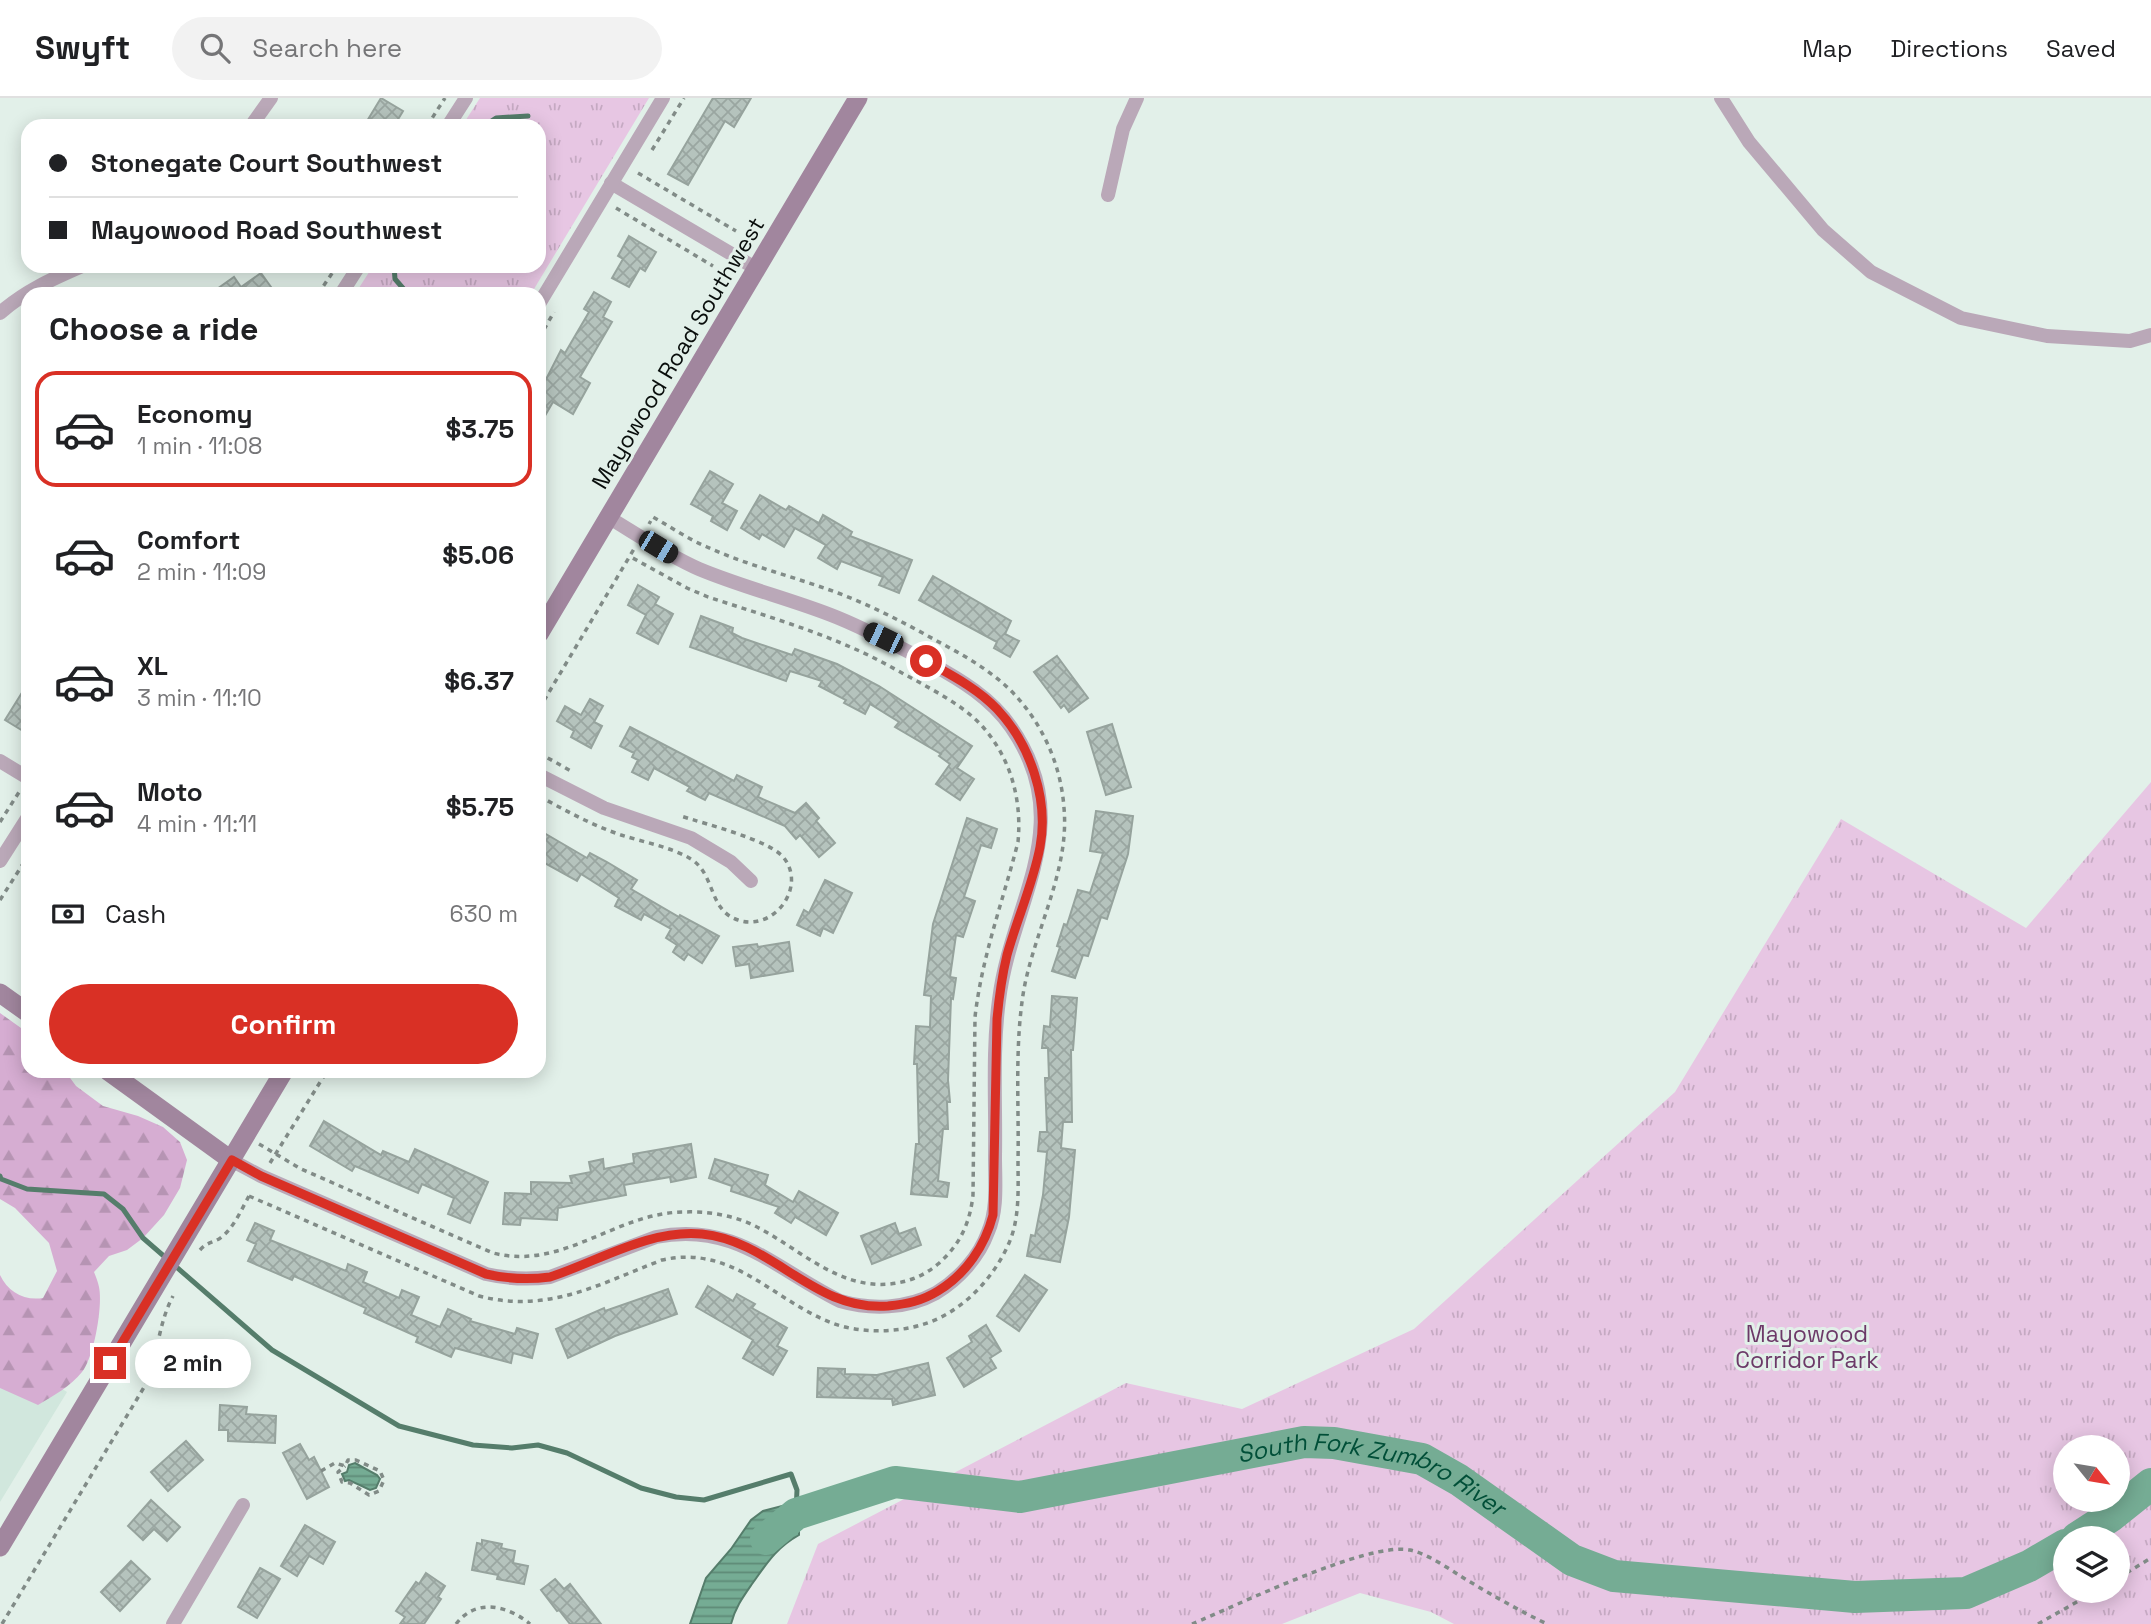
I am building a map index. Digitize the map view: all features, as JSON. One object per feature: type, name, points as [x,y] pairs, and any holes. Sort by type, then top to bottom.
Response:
[{"type":"street","points":[[256,119],[271,98]]},
{"type":"street","points":[[453,119],[466,98]]},
{"type":"street","points":[[546,292],[663,98]]},
{"type":"street","name":"Mayowood Road Southwest","points":[[546,622],[858,98]]},
{"type":"street","points":[[1108,195],[1123,129],[1137,98]]},
{"type":"street","points":[[1721,98],[1749,142],[1823,230],[1871,272],[1961,318],[2047,336],[2130,341],[2151,335]]},
{"type":"street","points":[[611,183],[757,269]]},
{"type":"street","points":[[35,287],[66,273]]},
{"type":"street","points":[[0,313],[21,296]]},
{"type":"street","points":[[118,1078],[232,1160],[273,1182],[486,1274],[503,1278],[550,1277],[656,1237],[703,1234],[744,1246],[840,1301],[865,1306],[914,1303],[956,1279],[980,1249],[989,1231],[995,1196],[999,997],[1008,955],[1035,866],[1042,826],[1039,790],[1028,757],[997,709],[983,696],[947,673],[883,638],[831,615],[696,568],[608,517]]},
{"type":"street","points":[[0,761],[21,774]]},
{"type":"street","points":[[546,779],[604,808],[691,838],[731,862],[751,881]]},
{"type":"street","points":[[0,861],[21,828]]},
{"type":"street","points":[[0,993],[21,1008]]},
{"type":"street","points":[[0,1547],[161,1299],[186,1236],[280,1078]]},
{"type":"street","points":[[173,1624],[243,1505]]},
{"type":"path","points":[[432,119],[445,98]]},
{"type":"path","points":[[652,152],[684,98]]},
{"type":"path","points":[[638,173],[736,231]]},
{"type":"path","points":[[617,208],[713,266]]},
{"type":"path","points":[[197,1253],[207,1242],[220,1238],[232,1226],[249,1196],[479,1296],[517,1303],[535,1303],[565,1296],[662,1260],[674,1257],[701,1258],[734,1267],[832,1323],[863,1330],[920,1325],[957,1307],[971,1296],[1000,1261],[1011,1240],[1018,1197],[1022,1000],[1030,960],[1063,849],[1065,827],[1061,786],[1049,747],[1014,693],[959,653],[872,607],[724,554],[653,517]]},
{"type":"path","points":[[323,1078],[276,1154],[301,1170],[494,1253],[508,1256],[545,1255],[650,1216],[669,1212],[705,1212],[721,1214],[754,1226],[848,1280],[879,1285],[908,1281],[932,1270],[961,1237],[968,1224],[973,1195],[977,993],[986,949],[1018,842],[1020,826],[1017,795],[1008,766],[991,738],[981,725],[954,703],[853,648],[708,597],[629,556],[546,697]]},
{"type":"path","points":[[0,822],[21,789]]},
{"type":"path","points":[[0,900],[21,867]]},
{"type":"path","points":[[2,1624],[146,1384],[155,1362],[164,1318],[161,1299]]},
{"type":"path","points":[[348,1460],[356,1460],[380,1471],[384,1480],[379,1490],[369,1495],[350,1483],[342,1482],[338,1472],[345,1466],[348,1460]]},
{"type":"path","points":[[321,1471],[335,1463],[345,1466]]},
{"type":"path","points":[[1192,1624],[1353,1558],[1409,1549],[1434,1560],[1512,1607],[1547,1624]]},
{"type":"path","points":[[2130,1571],[2151,1558]]},
{"type":"path","points":[[2038,1624],[2075,1603]]},
{"type":"path","points":[[456,1624],[466,1613],[480,1607],[494,1606],[519,1615],[530,1624]]},
{"type":"shaded area","points":[[0,1351],[67,1392],[0,1502]]},
{"type":"shaded area","points":[[355,1463],[377,1475],[380,1479],[376,1488],[370,1490],[349,1480],[345,1481],[342,1474],[347,1472],[349,1465]]},
{"type":"shaded area","points":[[782,1506],[799,1507],[799,1535],[784,1545],[767,1563],[740,1603],[731,1624],[690,1624],[706,1578],[751,1520],[763,1511]]},
{"type":"green space","points":[[480,98],[649,98],[546,269],[546,119],[466,119]]},
{"type":"green space","points":[[368,273],[544,273],[535,287],[360,287]]},
{"type":"green space","name":"Mayowood Corridor Park","points":[[2151,782],[2151,1624],[1454,1624],[1431,1612],[1360,1593],[1282,1624],[787,1624],[818,1544],[1126,1383],[1242,1409],[1414,1329],[1675,1092],[1841,819],[2026,928]]},
{"type":"green space","points":[[0,1013],[21,1028],[21,1078],[70,1078],[76,1086],[103,1106],[138,1116],[163,1127],[180,1142],[187,1160],[180,1188],[164,1215],[143,1238],[127,1250],[109,1256],[94,1272],[99,1287],[100,1306],[94,1344],[86,1365],[73,1382],[38,1405],[0,1388],[0,1275],[12,1291],[23,1297],[36,1299],[43,1298],[57,1271],[49,1243],[15,1208],[0,1199]]},
{"type":"building","points":[[381,98],[403,111],[398,119],[368,119]]},
{"type":"building","points":[[713,98],[751,98],[734,127],[725,121],[688,185],[668,174]]},
{"type":"building","points":[[629,236],[656,252],[645,271],[640,268],[629,287],[612,278],[623,259],[618,256]]},
{"type":"building","points":[[261,273],[271,287],[241,287]]},
{"type":"building","points":[[234,277],[241,287],[220,287]]},
{"type":"building","points":[[594,292],[611,302],[603,317],[612,322],[580,377],[590,383],[573,414],[553,402],[546,414],[546,379],[561,350],[565,353],[589,312],[584,309]]},
{"type":"building","points":[[710,471],[733,484],[722,503],[737,511],[727,530],[711,521],[713,516],[691,504]]},
{"type":"building","points":[[760,495],[786,510],[789,506],[819,523],[823,515],[852,532],[850,536],[912,560],[899,593],[879,585],[883,577],[841,561],[837,569],[818,558],[826,545],[795,528],[784,547],[762,534],[759,539],[741,528]]},
{"type":"building","points":[[933,576],[1011,621],[1005,634],[1019,641],[1010,657],[994,648],[997,642],[919,600]]},
{"type":"building","points":[[638,585],[659,597],[655,604],[673,614],[658,644],[637,633],[646,615],[628,605]]},
{"type":"building","points":[[701,616],[733,628],[732,633],[742,638],[792,655],[795,649],[837,664],[879,686],[972,746],[957,768],[974,779],[960,800],[936,784],[950,764],[939,756],[941,754],[895,727],[899,722],[870,704],[865,714],[819,686],[822,681],[790,671],[786,681],[690,647]]},
{"type":"building","points":[[1057,656],[1088,698],[1069,712],[1064,705],[1061,708],[1034,672]]},
{"type":"building","points":[[21,694],[21,730],[5,720]]},
{"type":"building","points":[[590,699],[603,706],[594,722],[602,726],[591,748],[571,737],[574,731],[557,721],[565,706],[581,715]]},
{"type":"building","points":[[1112,724],[1131,787],[1106,795],[1087,732]]},
{"type":"building","points":[[630,727],[734,781],[737,775],[762,787],[758,797],[795,813],[806,803],[819,818],[816,821],[835,843],[819,857],[800,835],[796,839],[785,826],[709,793],[705,800],[687,791],[690,787],[654,768],[648,780],[632,772],[638,760],[632,757],[634,753],[620,746]]},
{"type":"building","points":[[1096,811],[1133,816],[1128,854],[1107,919],[1101,917],[1088,956],[1083,955],[1075,978],[1052,971],[1064,924],[1067,925],[1078,890],[1090,893],[1103,853],[1090,851]]},
{"type":"building","points":[[967,818],[997,829],[991,848],[981,845],[964,897],[975,901],[963,937],[956,935],[950,977],[956,978],[953,999],[951,998],[948,1080],[950,1102],[947,1102],[948,1129],[943,1129],[938,1181],[949,1183],[947,1197],[911,1194],[916,1144],[919,1144],[917,1064],[914,1064],[916,1026],[930,1027],[931,996],[924,995],[933,924]]},
{"type":"building","points":[[546,834],[587,858],[590,853],[607,862],[637,880],[631,889],[719,936],[702,963],[688,954],[684,960],[673,952],[677,945],[666,938],[671,929],[644,914],[641,920],[615,906],[619,898],[581,874],[577,881],[546,864]]},
{"type":"building","points":[[825,880],[852,893],[833,933],[823,928],[820,936],[797,925],[804,910],[809,913]]},
{"type":"building","points":[[789,942],[793,971],[751,978],[749,964],[736,966],[733,947],[757,944],[758,947]]},
{"type":"building","points":[[1052,996],[1077,998],[1071,1050],[1072,1122],[1063,1122],[1061,1148],[1075,1150],[1069,1217],[1060,1262],[1027,1256],[1031,1235],[1035,1236],[1043,1195],[1047,1152],[1038,1151],[1040,1132],[1047,1132],[1045,1078],[1049,1078],[1048,1048],[1042,1048],[1044,1026],[1050,1027]]},
{"type":"building","points":[[324,1121],[381,1155],[383,1151],[409,1162],[415,1149],[488,1182],[470,1223],[448,1214],[454,1198],[422,1184],[418,1193],[355,1166],[352,1171],[310,1146]]},
{"type":"building","points":[[691,1144],[696,1177],[671,1182],[670,1177],[624,1185],[626,1195],[558,1208],[557,1220],[521,1218],[520,1225],[503,1224],[505,1193],[531,1194],[531,1182],[572,1183],[570,1176],[591,1172],[589,1162],[603,1159],[604,1169],[634,1163],[633,1154]]},
{"type":"building","points":[[715,1159],[768,1175],[765,1185],[793,1202],[799,1191],[838,1213],[826,1235],[795,1217],[791,1223],[775,1213],[779,1207],[731,1191],[732,1186],[709,1178]]},
{"type":"building","points":[[255,1223],[274,1231],[270,1240],[346,1271],[348,1264],[367,1272],[363,1282],[399,1298],[402,1290],[419,1297],[411,1315],[440,1327],[448,1309],[471,1319],[470,1321],[515,1334],[517,1328],[538,1334],[532,1358],[513,1353],[511,1363],[455,1348],[451,1357],[416,1342],[418,1337],[364,1313],[366,1308],[294,1276],[292,1280],[248,1261],[256,1244],[247,1240]]},
{"type":"building","points":[[895,1223],[899,1234],[915,1228],[921,1245],[872,1264],[861,1236]]},
{"type":"building","points":[[1025,1275],[1047,1290],[1019,1331],[997,1316]]},
{"type":"building","points":[[708,1286],[733,1301],[737,1294],[755,1304],[752,1308],[787,1328],[777,1346],[787,1351],[773,1375],[743,1358],[753,1340],[696,1307]]},
{"type":"building","points":[[668,1289],[677,1314],[615,1336],[568,1358],[556,1329],[604,1308],[605,1311]]},
{"type":"building","points":[[986,1325],[1001,1351],[990,1358],[996,1368],[964,1387],[947,1358],[972,1342],[969,1336]]},
{"type":"building","points":[[928,1363],[935,1395],[893,1405],[892,1399],[817,1397],[818,1368],[845,1369],[845,1374],[877,1375]]},
{"type":"building","points":[[220,1405],[247,1407],[246,1414],[276,1416],[275,1443],[228,1441],[228,1430],[219,1430]]},
{"type":"building","points":[[186,1441],[203,1460],[168,1491],[151,1472]]},
{"type":"building","points":[[300,1444],[309,1460],[314,1457],[329,1487],[307,1499],[283,1453]]},
{"type":"building","points":[[151,1500],[180,1527],[167,1541],[154,1529],[143,1540],[128,1526]]},
{"type":"building","points":[[305,1525],[335,1542],[323,1564],[309,1556],[297,1576],[281,1566]]},
{"type":"building","points":[[482,1540],[502,1544],[501,1548],[515,1551],[513,1563],[528,1566],[524,1584],[497,1579],[498,1575],[472,1570],[477,1543],[482,1544]]},
{"type":"building","points":[[131,1561],[150,1579],[120,1611],[101,1592]]},
{"type":"building","points":[[260,1568],[280,1579],[257,1618],[238,1607]]},
{"type":"building","points":[[426,1573],[445,1586],[438,1597],[441,1599],[424,1624],[400,1624],[405,1617],[396,1611],[416,1582],[419,1584]]},
{"type":"building","points":[[555,1579],[564,1589],[570,1584],[601,1624],[570,1624],[541,1590]]},
{"type":"waterway","points":[[494,119],[528,116]]},
{"type":"waterway","points":[[395,273],[395,279],[402,287]]},
{"type":"waterway","points":[[0,1176],[1,1179],[27,1189],[104,1194],[123,1209],[143,1238],[272,1350],[399,1426],[473,1445],[512,1448],[538,1445],[567,1453],[641,1488],[676,1497],[704,1500],[791,1474],[797,1490],[796,1512]]},
{"type":"waterway","name":"South Fork Zumbro River","points":[[766,1539],[796,1514],[895,1482],[1020,1497],[1304,1442],[1334,1443],[1422,1459],[1459,1480],[1572,1560],[1614,1576],[1855,1597],[1966,1593],[2029,1566],[2053,1552]]},
{"type":"waterway","name":"South Fork Zumbro River","points":[[2096,1526],[2151,1484]]},
{"type":"route","points":[[110,1363],[232,1160],[254,1173],[486,1274],[503,1278],[518,1280],[550,1277],[656,1237],[687,1233],[717,1236],[744,1246],[826,1294],[854,1305],[879,1307],[914,1303],[956,1279],[980,1249],[993,1215],[999,997],[1008,955],[1035,866],[1042,826],[1039,790],[1034,773],[1009,724],[983,696],[926,661]]}]
